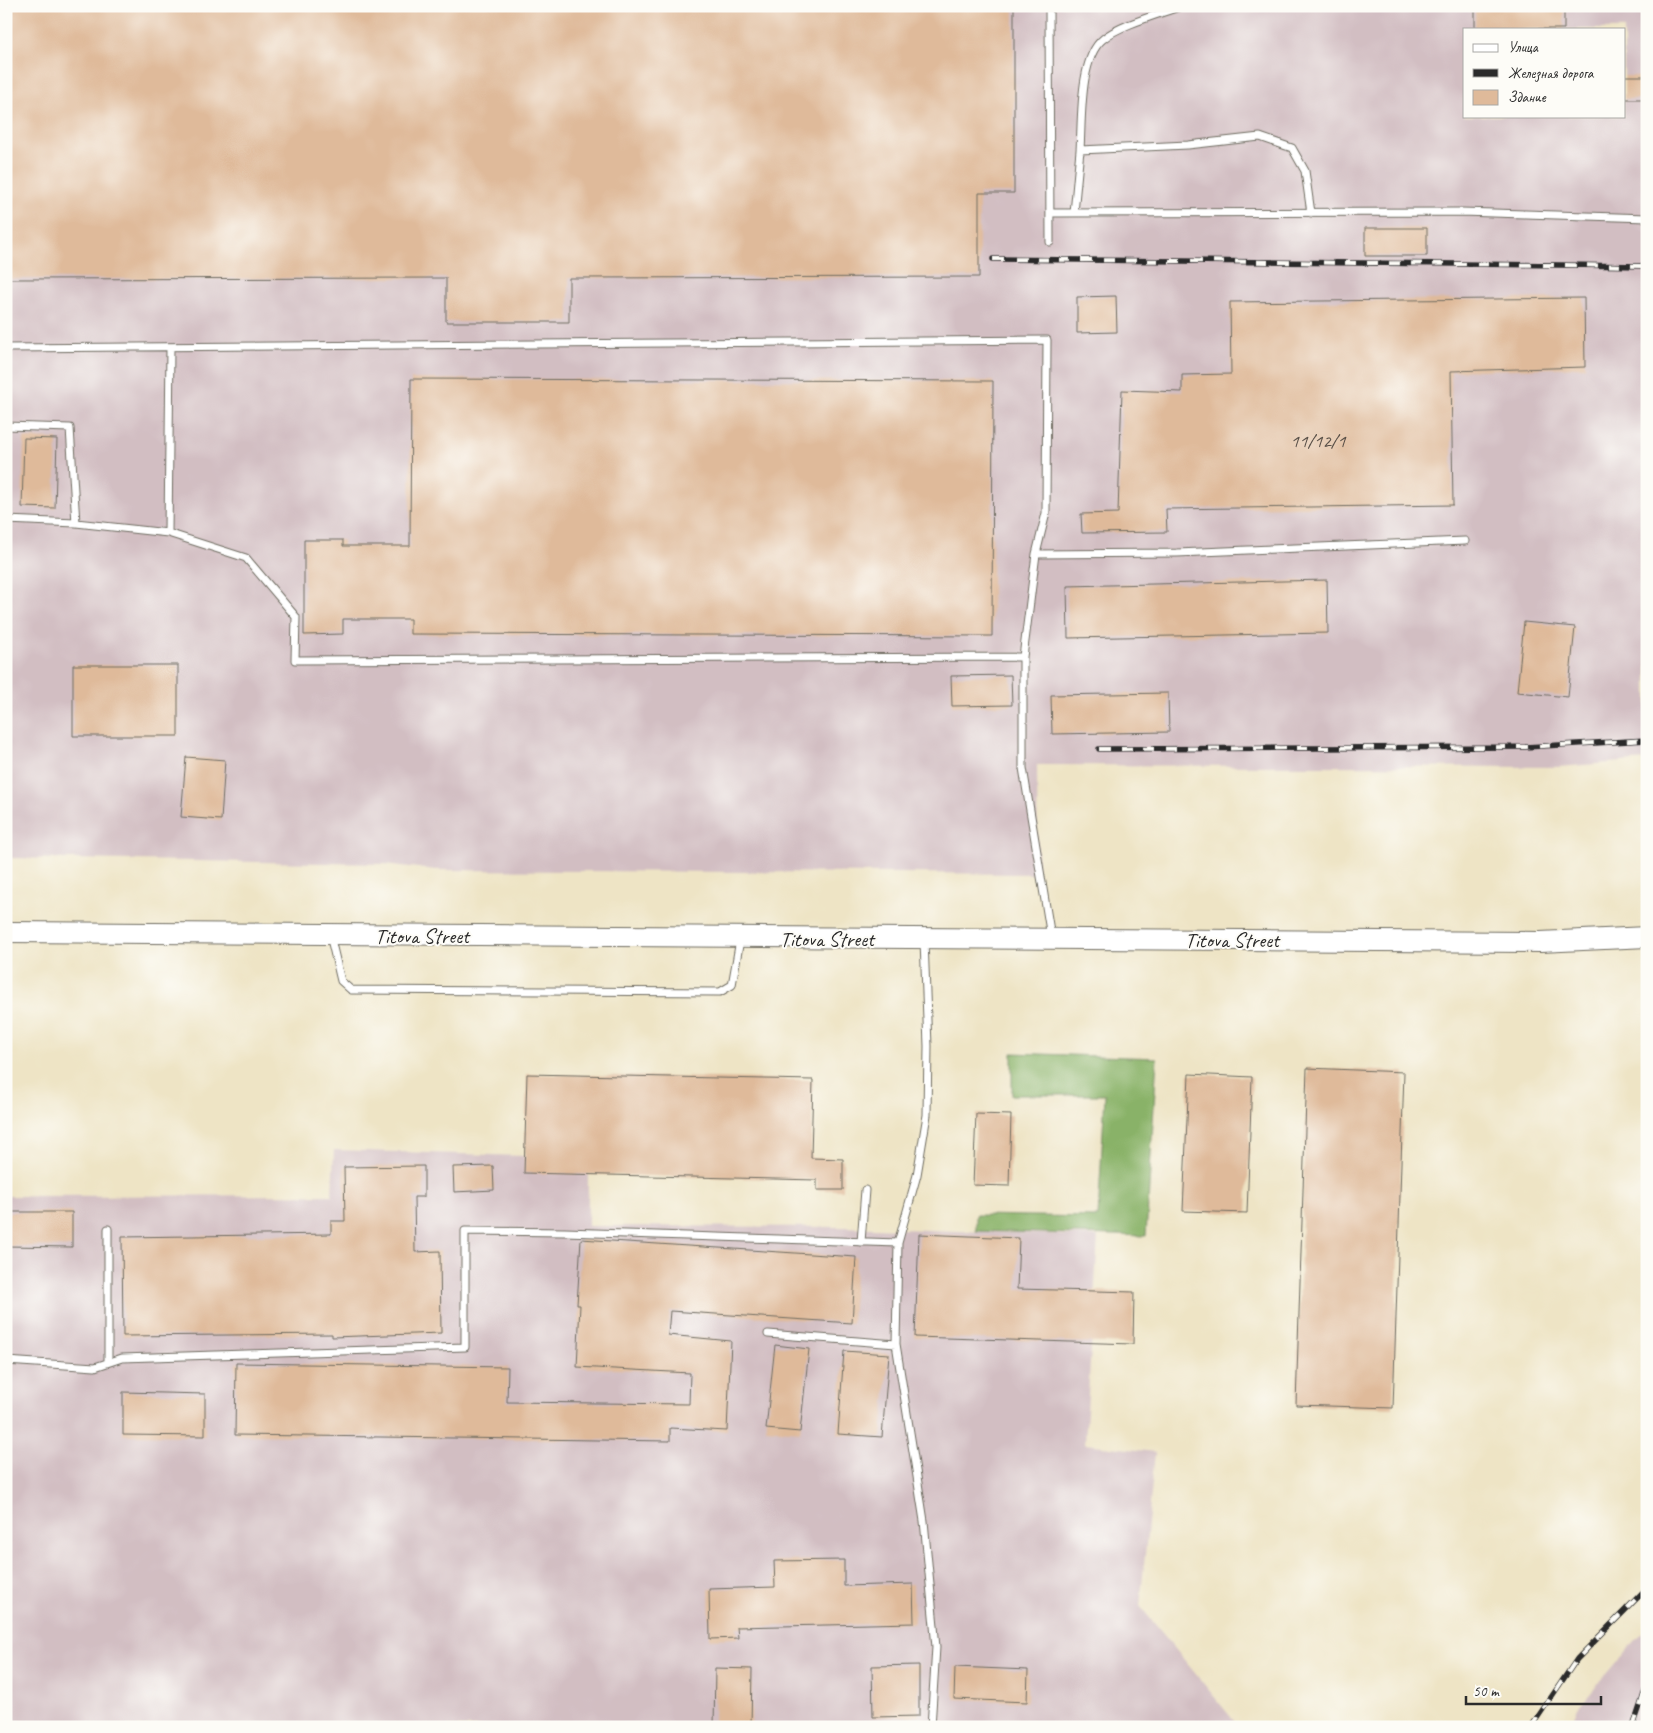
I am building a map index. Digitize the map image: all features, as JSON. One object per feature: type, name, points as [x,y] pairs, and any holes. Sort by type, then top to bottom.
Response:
[{"type":"main road","name":"Titova Street","points":[[6,932],[1540,942],[1647,936]]},
{"type":"lane","points":[[1049,6],[1050,242]]},
{"type":"lane","points":[[1074,213],[1085,68],[1102,39],[1128,26],[1181,6]]},
{"type":"lane","points":[[1080,150],[1188,145],[1260,137],[1292,148],[1305,171],[1311,213]]},
{"type":"lane","points":[[1050,214],[1462,212],[1647,218]]},
{"type":"lane","points":[[6,348],[170,348],[689,341],[1047,340],[1046,513],[1036,554],[1023,657],[1023,768],[1052,940]]},
{"type":"lane","points":[[168,532],[170,348]]},
{"type":"lane","points":[[6,426],[70,428],[76,523]]},
{"type":"lane","points":[[6,520],[76,523],[168,532],[246,558],[296,617],[295,660],[1023,657]]},
{"type":"lane","points":[[1036,554],[1177,553],[1465,541]]},
{"type":"lane","points":[[330,935],[341,981],[351,990],[720,992],[732,985],[740,938]]},
{"type":"lane","points":[[924,939],[928,1046],[927,1115],[917,1176],[898,1243],[896,1344],[924,1521],[935,1638],[931,1727]]},
{"type":"lane","points":[[861,1242],[865,1190]]},
{"type":"lane","points":[[108,1229],[108,1362]]},
{"type":"lane","points":[[6,1360],[95,1367],[122,1358],[465,1347],[465,1231],[565,1232],[898,1243]]},
{"type":"lane","points":[[768,1334],[896,1344]]},
{"type":"shaded area","points":[[6,6],[1647,6],[1647,760],[1558,767],[1037,765],[1038,874],[436,870],[384,864],[6,858]]},
{"type":"shaded area","points":[[334,1150],[588,1158],[588,1226],[845,1227],[1098,1236],[1085,1444],[1155,1452],[1140,1606],[1239,1727],[6,1727],[6,1196],[332,1195]]},
{"type":"shaded area","points":[[1647,1627],[1647,1727],[1570,1727],[1578,1708]]},
{"type":"green space","points":[[1012,1053],[1157,1058],[1146,1236],[976,1231],[976,1215],[1098,1217],[1105,1095],[1012,1095]]},
{"type":"building","points":[[6,6],[979,6],[979,8],[1014,8],[1014,193],[979,193],[979,277],[569,278],[569,322],[446,322],[446,278],[6,279]]},
{"type":"building","points":[[1475,6],[1564,6],[1564,28],[1475,28]]},
{"type":"building","points":[[1626,76],[1647,76],[1647,99],[1626,99]]},
{"type":"building","points":[[1365,228],[1427,228],[1427,256],[1365,256]]},
{"type":"building","points":[[1116,296],[1117,332],[1077,333],[1077,297]]},
{"type":"building","points":[[1584,298],[1585,367],[1451,371],[1453,505],[1166,509],[1167,532],[1082,533],[1081,514],[1118,513],[1122,390],[1182,392],[1182,375],[1231,374],[1230,302]]},
{"type":"building","points":[[411,379],[993,381],[992,636],[410,634],[410,619],[343,619],[343,634],[304,635],[304,540],[343,540],[343,546],[410,546]]},
{"type":"building","points":[[24,438],[57,439],[55,508],[22,507]]},
{"type":"building","points":[[1327,580],[1328,633],[1068,638],[1067,586]]},
{"type":"building","points":[[1524,622],[1575,627],[1568,697],[1517,692]]},
{"type":"building","points":[[73,665],[178,665],[178,736],[73,736]]},
{"type":"building","points":[[1011,675],[1012,705],[952,706],[951,676]]},
{"type":"building","points":[[1168,693],[1169,732],[1052,734],[1051,695]]},
{"type":"building","points":[[186,757],[225,760],[221,820],[181,817]]},
{"type":"building","points":[[1307,1068],[1404,1072],[1393,1408],[1296,1405]]},
{"type":"building","points":[[527,1074],[813,1080],[811,1158],[843,1159],[843,1190],[817,1190],[817,1180],[524,1173]]},
{"type":"building","points":[[1189,1074],[1252,1077],[1247,1213],[1183,1211]]},
{"type":"building","points":[[976,1114],[1011,1115],[1009,1186],[973,1185]]},
{"type":"building","points":[[424,1166],[424,1197],[414,1197],[415,1252],[440,1251],[441,1333],[332,1337],[332,1334],[123,1336],[122,1237],[331,1234],[331,1221],[345,1221],[344,1167]]},
{"type":"building","points":[[493,1166],[494,1190],[454,1192],[453,1167]]},
{"type":"building","points":[[6,1212],[72,1212],[72,1247],[6,1246]]},
{"type":"building","points":[[919,1234],[1019,1238],[1017,1289],[1134,1292],[1133,1344],[915,1337]]},
{"type":"building","points":[[581,1239],[856,1257],[852,1323],[670,1311],[668,1335],[731,1341],[727,1431],[670,1428],[670,1441],[235,1435],[236,1363],[508,1367],[507,1402],[689,1404],[690,1373],[577,1367],[580,1305],[577,1305]]},
{"type":"building","points":[[775,1345],[809,1349],[800,1432],[766,1429]]},
{"type":"building","points":[[844,1351],[889,1354],[882,1437],[838,1434]]},
{"type":"building","points":[[123,1392],[205,1394],[205,1436],[123,1435]]},
{"type":"building","points":[[844,1560],[844,1586],[913,1584],[914,1623],[737,1627],[738,1638],[710,1639],[709,1589],[775,1587],[774,1561]]},
{"type":"building","points":[[919,1665],[919,1716],[873,1717],[872,1666]]},
{"type":"building","points":[[955,1667],[1028,1670],[1027,1702],[954,1699]]},
{"type":"building","points":[[715,1668],[752,1669],[751,1727],[714,1727]]},
{"type":"railway","points":[[993,259],[1647,266]]},
{"type":"railway","points":[[1099,749],[1525,747],[1647,740]]},
{"type":"railway","points":[[1531,1727],[1577,1659],[1647,1588]]},
{"type":"railway","points":[[1633,1727],[1647,1685]]}]
